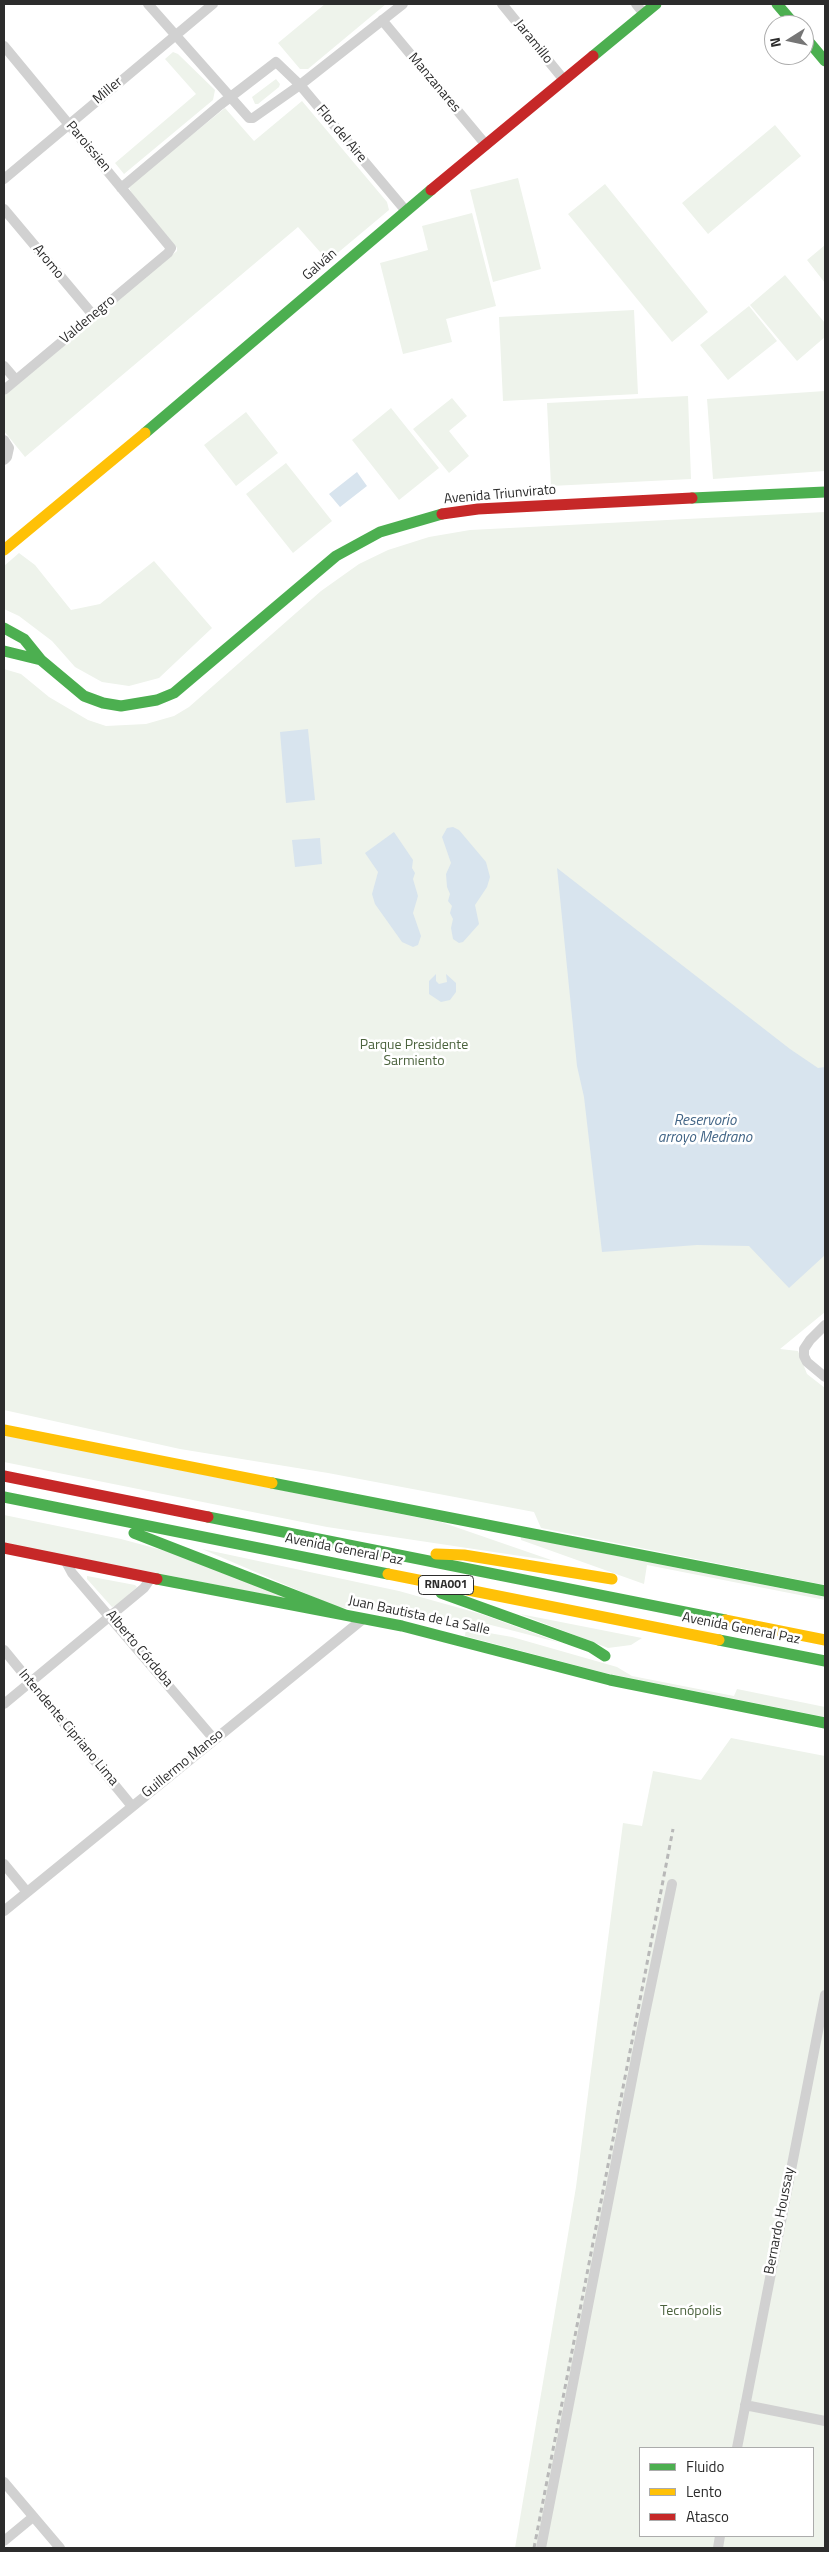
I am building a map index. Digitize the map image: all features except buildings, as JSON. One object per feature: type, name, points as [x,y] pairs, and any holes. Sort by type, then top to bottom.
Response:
[{"type":"main road","name":"Galván","points":[[4,550],[234,360],[406,211],[656,4]]},
{"type":"main road","points":[[777,4],[786,15]]},
{"type":"main road","points":[[814,46],[824,57]]},
{"type":"main road","name":"Avenida Triunvirato","points":[[4,628],[24,639],[42,660],[84,696],[102,704],[121,706],[141,704],[174,693],[336,556],[371,536],[399,526],[447,513],[478,509],[825,492]]},
{"type":"main road","name":"Avenida Triunvirato","points":[[4,651],[42,660]]},
{"type":"main road","points":[[4,1430],[825,1591]]},
{"type":"main road","name":"Avenida General Paz","points":[[4,1476],[825,1640]]},
{"type":"main road","name":"Avenida General Paz","points":[[4,1497],[825,1661]]},
{"type":"main road","points":[[66,1509],[190,1552],[345,1616]]},
{"type":"main road","name":"Juan Bautista de La Salle","points":[[4,1548],[364,1619],[499,1649],[610,1680],[825,1723]]},
{"type":"main road","points":[[392,1553],[464,1555],[612,1579]]},
{"type":"main road","points":[[396,1576],[591,1647],[605,1656]]},
{"type":"street","points":[[148,4],[249,118],[257,116],[300,85],[403,4]]},
{"type":"street","name":"Miller","points":[[4,179],[212,4]]},
{"type":"street","name":"Jaramillo","points":[[502,4],[564,80]]},
{"type":"street","points":[[636,4],[644,14]]},
{"type":"street","name":"Manzanares","points":[[382,20],[486,145]]},
{"type":"street","name":"Paroissien","points":[[4,46],[171,248]]},
{"type":"street","name":"Flor del Aire","points":[[230,97],[273,63],[280,63],[406,211]]},
{"type":"street","points":[[122,188],[230,97]]},
{"type":"street","name":"Aromo","points":[[4,209],[93,315]]},
{"type":"street","name":"Valdenegro","points":[[4,390],[168,254],[171,248]]},
{"type":"street","points":[[4,366],[16,380]]},
{"type":"street","points":[[4,440],[9,448],[7,457],[4,460]]},
{"type":"street","points":[[825,1325],[804,1349],[806,1362],[825,1377]]},
{"type":"street","name":"Alberto Córdoba","points":[[64,1560],[72,1573],[110,1615],[213,1738]]},
{"type":"street","points":[[4,1704],[144,1588],[151,1578]]},
{"type":"street","name":"Guillermo Manso","points":[[4,1911],[213,1738],[364,1619]]},
{"type":"street","name":"Intendente Cipriano Lima","points":[[4,1650],[131,1805]]},
{"type":"street","points":[[4,1864],[27,1892]]},
{"type":"street","points":[[541,2548],[640,2038],[672,1884]]},
{"type":"street","name":"Bernardo Houssay","points":[[737,2447],[825,1995]]},
{"type":"street","points":[[745,2405],[825,2421]]},
{"type":"street","points":[[4,2482],[60,2548]]},
{"type":"street","points":[[4,2541],[33,2517]]},
{"type":"green space","points":[[325,4],[386,4],[308,69],[300,69],[278,43]]},
{"type":"green space","points":[[173,52],[178,54],[215,90],[213,100],[124,174],[115,163],[196,94],[165,59]]},
{"type":"green space","points":[[276,79],[280,84],[279,87],[258,104],[255,104],[252,97]]},
{"type":"green space","points":[[302,101],[387,202],[389,210],[328,261],[298,227],[25,457],[4,431],[4,396],[177,251],[177,248],[131,192],[129,187],[131,184],[225,108],[254,141]]},
{"type":"green space","points":[[775,125],[801,156],[708,234],[682,203]]},
{"type":"green space","points":[[518,178],[541,269],[493,282],[470,190]]},
{"type":"green space","points":[[605,184],[708,312],[672,342],[568,214]]},
{"type":"green space","points":[[472,213],[496,306],[446,319],[452,342],[403,354],[380,263],[428,250],[422,226]]},
{"type":"green space","points":[[825,245],[825,283],[807,260]]},
{"type":"green space","points":[[785,275],[825,323],[825,337],[797,361],[750,305]]},
{"type":"green space","points":[[749,306],[777,341],[728,380],[700,345]]},
{"type":"green space","points":[[634,310],[638,394],[503,401],[499,317]]},
{"type":"green space","points":[[825,391],[825,471],[713,479],[707,399]]},
{"type":"green space","points":[[688,396],[691,479],[551,486],[547,403]]},
{"type":"green space","points":[[452,398],[467,416],[449,431],[469,456],[449,473],[413,429]]},
{"type":"green space","points":[[391,408],[439,468],[399,500],[352,440]]},
{"type":"green space","points":[[246,412],[278,453],[236,486],[204,445]]},
{"type":"green space","points":[[286,463],[332,521],[293,553],[246,494]]},
{"type":"green space","name":"Parque Presidente Sarmiento","points":[[825,512],[825,1312],[780,1349],[798,1351],[807,1374],[825,1388],[825,1585],[541,1528],[534,1512],[328,1473],[180,1449],[4,1410],[4,669],[21,674],[49,697],[88,720],[106,726],[146,724],[174,716],[189,707],[321,591],[359,564],[388,550],[429,537],[470,530]]},
{"type":"green space","points":[[19,553],[35,565],[71,610],[100,604],[154,561],[212,628],[159,678],[129,686],[102,682],[75,667],[52,641],[19,616],[4,609],[4,566]]},
{"type":"green space","points":[[4,1435],[441,1522],[554,1561],[327,1527],[4,1462]]},
{"type":"green space","points":[[4,1515],[121,1539],[184,1556],[293,1600],[4,1543]]},
{"type":"green space","points":[[521,1537],[825,1597],[825,1600],[647,1565],[644,1584],[521,1540]]},
{"type":"green space","points":[[202,1549],[399,1591],[481,1614],[561,1643],[487,1624],[337,1607]]},
{"type":"green space","points":[[87,1576],[135,1585],[137,1587],[117,1605],[112,1607],[87,1579]]},
{"type":"green space","points":[[520,1614],[642,1638],[631,1645],[608,1648]]},
{"type":"green space","points":[[466,1629],[512,1637],[617,1667],[632,1676],[734,1696],[737,1689],[825,1707],[825,1717],[605,1673],[465,1636]]},
{"type":"green space","name":"Tecnópolis","points":[[731,1738],[825,1756],[825,2548],[515,2548],[576,2187],[623,1823],[642,1826],[653,1771],[701,1780]]},
{"type":"water","points":[[357,472],[367,486],[340,507],[329,494]]},
{"type":"water","points":[[308,729],[315,800],[286,803],[280,732]]},
{"type":"water","points":[[453,827],[459,830],[486,862],[490,877],[487,887],[475,905],[479,924],[463,942],[459,943],[453,939],[451,928],[453,919],[450,913],[452,906],[448,901],[450,894],[447,887],[446,874],[451,863],[442,837],[447,828]]},
{"type":"water","points":[[394,832],[413,860],[412,868],[415,873],[413,879],[418,896],[413,913],[421,936],[418,945],[413,947],[402,942],[375,904],[372,894],[378,872],[365,853]]},
{"type":"water","points":[[320,838],[322,864],[295,867],[292,840]]},
{"type":"water","name":"Reservorio arroyo Medrano","points":[[557,868],[790,1049],[818,1068],[825,1067],[825,1255],[789,1288],[749,1246],[697,1245],[602,1252],[584,1097],[577,1066]]},
{"type":"water","points":[[436,974],[436,981],[439,984],[447,982],[446,974],[456,983],[456,992],[450,1000],[441,1002],[429,994],[429,981]]},
{"type":"railway","points":[[534,2548],[673,1829]]},
{"type":"traffic: fast","points":[[593,56],[656,4]]},
{"type":"traffic: fast","points":[[777,4],[786,15]]},
{"type":"traffic: fast","points":[[814,48],[825,61]]},
{"type":"traffic: fast","points":[[145,433],[431,190]]},
{"type":"traffic: fast","points":[[692,498],[825,492]]},
{"type":"traffic: fast","points":[[4,628],[24,639],[41,660],[84,696],[103,703],[121,706],[157,700],[174,693],[336,556],[380,532],[442,514]]},
{"type":"traffic: fast","points":[[4,651],[41,660]]},
{"type":"traffic: fast","points":[[272,1483],[825,1591]]},
{"type":"traffic: fast","points":[[4,1497],[388,1574]]},
{"type":"traffic: fast","points":[[208,1517],[725,1620]]},
{"type":"traffic: fast","points":[[134,1533],[345,1615]]},
{"type":"traffic: fast","points":[[157,1579],[402,1626],[610,1680],[825,1723]]},
{"type":"traffic: fast","points":[[441,1593],[591,1647],[605,1656]]},
{"type":"traffic: fast","points":[[719,1640],[825,1661]]},
{"type":"traffic: slow","points":[[4,550],[145,433]]},
{"type":"traffic: slow","points":[[4,1430],[272,1483]]},
{"type":"traffic: slow","points":[[436,1554],[464,1555],[612,1579]]},
{"type":"traffic: slow","points":[[388,1574],[719,1640]]},
{"type":"traffic: slow","points":[[725,1620],[825,1640]]},
{"type":"traffic: jam","points":[[431,190],[593,56]]},
{"type":"traffic: jam","points":[[442,514],[478,509],[692,498]]},
{"type":"traffic: jam","points":[[4,1476],[208,1517]]},
{"type":"traffic: jam","points":[[4,1548],[157,1579]]}]
